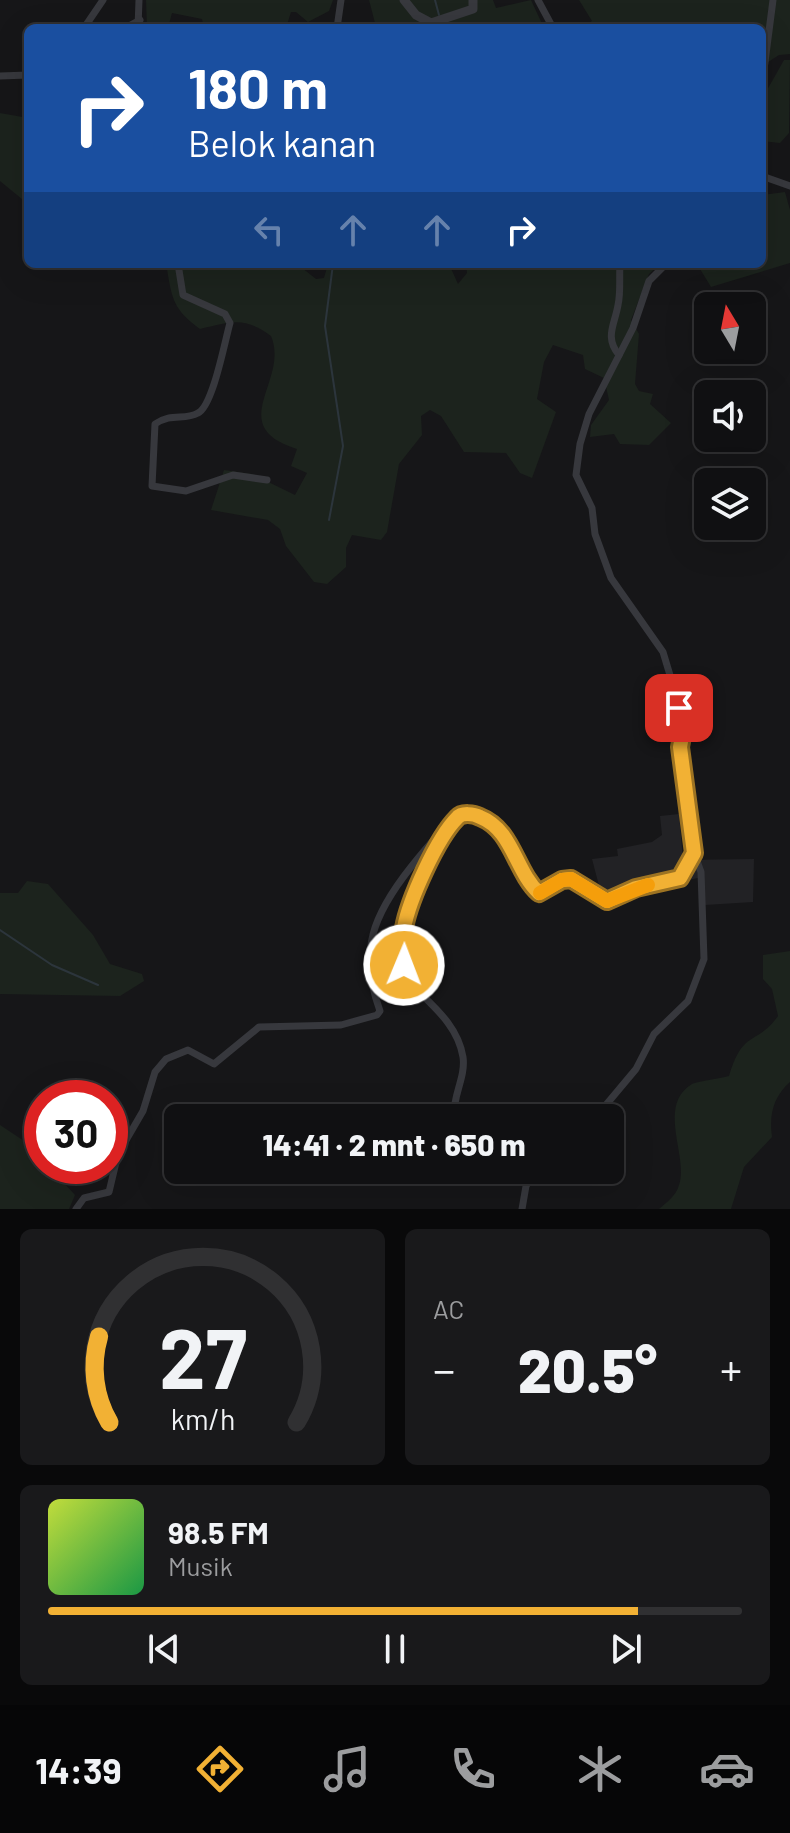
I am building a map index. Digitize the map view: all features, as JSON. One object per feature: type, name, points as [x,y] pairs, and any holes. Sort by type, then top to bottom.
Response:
[{"type":"street","points":[[87,24],[103,0]]},
{"type":"street","points":[[139,0],[139,24]]},
{"type":"street","points":[[338,24],[341,0]]},
{"type":"street","points":[[404,0],[416,15],[436,23],[473,9],[473,0]]},
{"type":"street","points":[[538,0],[551,24]]},
{"type":"street","points":[[766,54],[773,0]]},
{"type":"street","points":[[0,76],[24,75]]},
{"type":"street","points":[[766,177],[790,186]]},
{"type":"street","points":[[179,268],[183,295],[225,314],[230,323],[220,370],[204,409],[193,415],[170,416],[155,424],[152,486],[186,491],[233,475],[267,480]]},
{"type":"street","points":[[619,355],[612,347],[610,325],[618,307],[620,268]]},
{"type":"street","points":[[607,1104],[636,1069],[654,1034],[693,993],[704,944],[701,872],[694,853],[680,747],[684,726],[676,695],[663,652],[611,578],[595,534],[592,508],[576,475],[589,414],[640,313],[649,281],[662,268]]},
{"type":"street","points":[[76,1209],[84,1198],[109,1192],[118,1154],[143,1111],[155,1072],[166,1059],[188,1050],[214,1064],[259,1027],[341,1025],[377,1015],[380,1011],[369,978],[369,960],[377,920],[402,879],[442,828],[458,816],[474,815],[493,824],[539,893],[562,880],[571,879],[607,901],[636,888],[680,878],[694,853]]},
{"type":"street","points":[[455,1104],[461,1052],[435,1005],[409,981],[403,939],[406,919],[422,880],[458,816]]},
{"type":"street","points":[[522,1209],[527,1184]]},
{"type":"shaded area","points":[[146,0],[333,0],[329,11],[308,22],[296,12],[291,12],[287,24],[203,24],[202,19],[172,13],[169,24],[147,24]]},
{"type":"shaded area","points":[[369,0],[493,0],[496,8],[531,0],[542,24],[369,24],[375,23]]},
{"type":"shaded area","points":[[579,0],[790,0],[790,54],[779,55],[766,63],[766,24],[587,24],[592,21]]},
{"type":"shaded area","points":[[784,60],[790,60],[789,133],[780,143],[766,141],[766,92]]},
{"type":"shaded area","points":[[0,113],[24,117],[24,201],[0,181]]},
{"type":"shaded area","points":[[785,192],[790,210],[790,263],[711,287],[699,268],[766,268],[766,194]]},
{"type":"shaded area","points":[[302,268],[316,279],[324,278],[327,268],[451,268],[458,284],[467,273],[466,268],[656,268],[649,274],[631,320],[639,334],[635,384],[639,391],[653,394],[650,404],[671,423],[649,445],[620,444],[614,434],[590,437],[591,425],[609,400],[604,378],[585,369],[583,355],[553,345],[544,362],[537,399],[556,412],[532,478],[520,473],[506,453],[464,452],[441,416],[430,410],[421,416],[422,435],[399,464],[387,532],[381,540],[352,535],[346,548],[346,567],[327,584],[314,582],[286,546],[280,529],[268,520],[211,510],[224,470],[252,474],[295,495],[307,473],[291,466],[297,449],[275,439],[264,428],[261,415],[263,401],[275,353],[271,336],[253,325],[237,322],[200,329],[176,304],[167,269]]},
{"type":"shaded area","points":[[679,814],[683,860],[754,859],[753,902],[705,905],[703,877],[602,897],[592,859],[618,856],[617,849],[652,842],[662,835],[660,816]]},
{"type":"shaded area","points":[[27,881],[48,884],[93,935],[110,964],[142,974],[144,981],[120,996],[0,994],[0,893],[18,893]]},
{"type":"shaded area","points":[[790,951],[790,1082],[774,1107],[772,1137],[744,1167],[731,1209],[659,1209],[673,1196],[681,1174],[676,1105],[692,1084],[729,1076],[745,1044],[778,1016],[772,989],[763,979],[763,955]]},
{"type":"shaded area","points":[[0,1125],[24,1141],[24,1184],[65,1184],[75,1195],[69,1209],[0,1209]]},
{"type":"waterway","points":[[435,0],[439,15]]},
{"type":"waterway","points":[[329,520],[343,446],[325,326],[332,268]]},
{"type":"waterway","points":[[0,930],[52,965],[98,985]]},
{"type":"slow traffic","points":[[540,893],[562,880],[571,879],[607,901],[648,885]]},
{"type":"route","points":[[404,965],[406,919],[422,880],[458,816],[480,816],[493,824],[539,893],[546,892],[562,880],[571,879],[607,901],[636,888],[680,878],[687,871],[694,853],[689,794],[680,747],[684,726],[679,708]]}]
